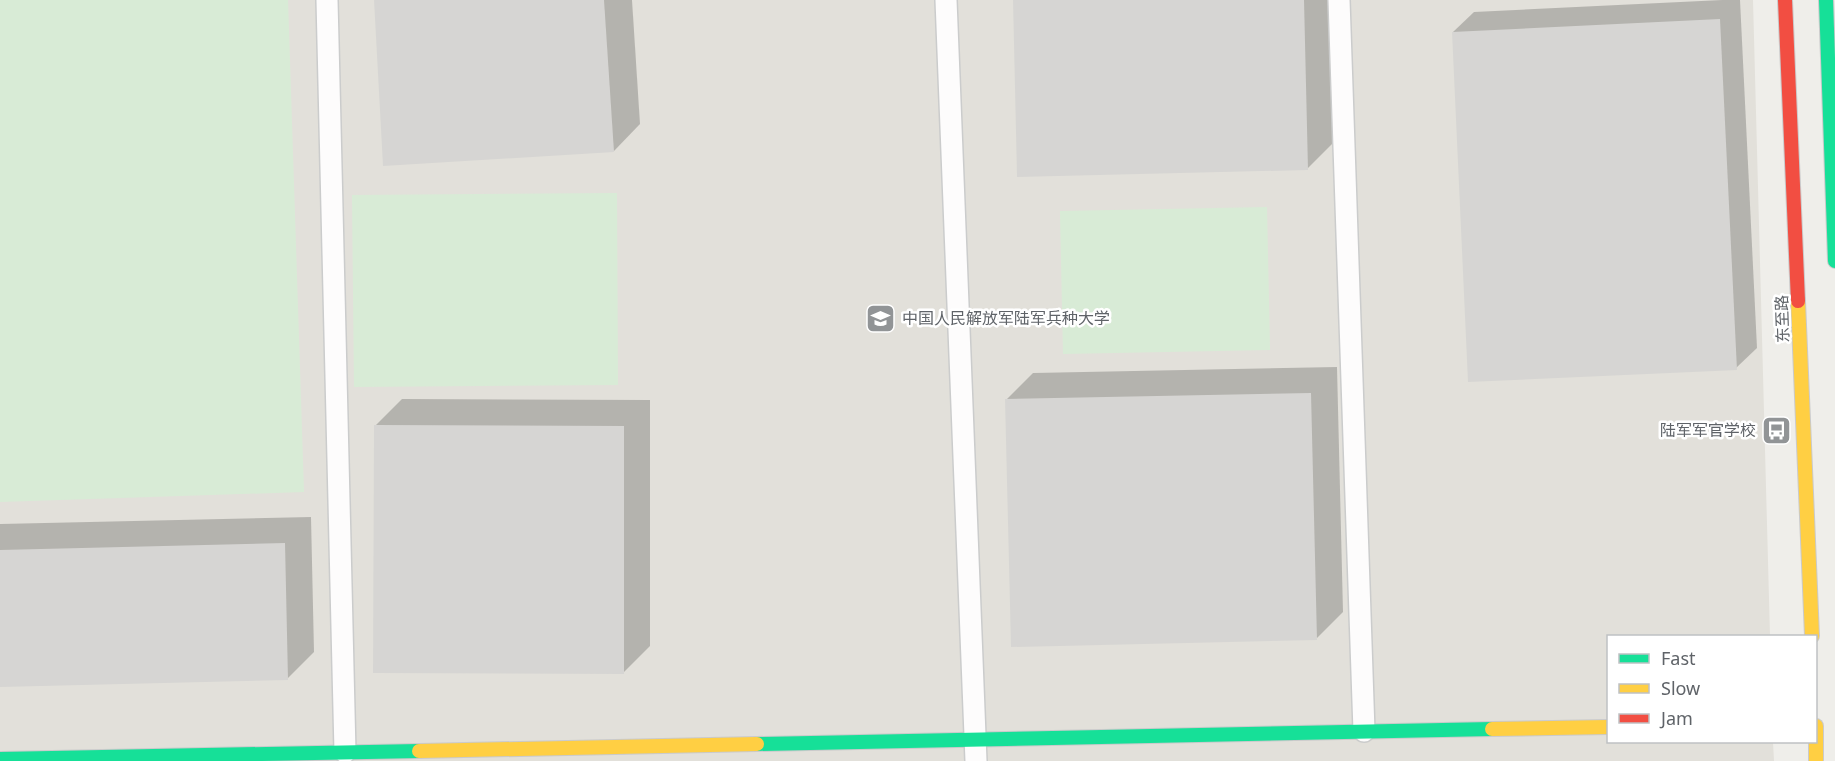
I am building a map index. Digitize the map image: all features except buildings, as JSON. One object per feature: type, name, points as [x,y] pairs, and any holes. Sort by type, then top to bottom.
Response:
[{"type":"street","points":[[327,0],[345,752]]},
{"type":"street","points":[[946,0],[976,761]]},
{"type":"street","points":[[1339,0],[1364,731]]},
{"type":"street","name":"东至路","points":[[1785,0],[1812,635]]},
{"type":"street","points":[[1826,0],[1833,142],[1835,261]]},
{"type":"street","points":[[0,759],[1607,727]]},
{"type":"street","points":[[1815,743],[1816,761]]},
{"type":"shaded area","name":"中国人民解放军陆军兵种大学","points":[[0,0],[1753,0],[1770,635],[1607,635],[1607,743],[1773,743],[1774,761],[0,761]]},
{"type":"green space","points":[[0,0],[288,0],[304,492],[0,502]]},
{"type":"green space","points":[[617,193],[618,385],[354,387],[352,195]]},
{"type":"green space","points":[[1267,207],[1270,350],[1063,354],[1060,211]]},
{"type":"traffic: fast","points":[[1826,0],[1835,261]]},
{"type":"traffic: fast","points":[[757,744],[1492,729]]},
{"type":"traffic: fast","points":[[0,759],[419,751]]},
{"type":"traffic: slow","points":[[1798,301],[1812,635]]},
{"type":"traffic: slow","points":[[1492,729],[1607,727]]},
{"type":"traffic: slow","points":[[1816,743],[1816,761]]},
{"type":"traffic: slow","points":[[419,751],[757,744]]},
{"type":"traffic: jam","points":[[1785,0],[1798,301]]},
{"type":"place","name":"中国人民解放军陆军兵种大学","points":[[881,318]]},
{"type":"place","name":"陆军军官学校","points":[[1777,430]]}]
